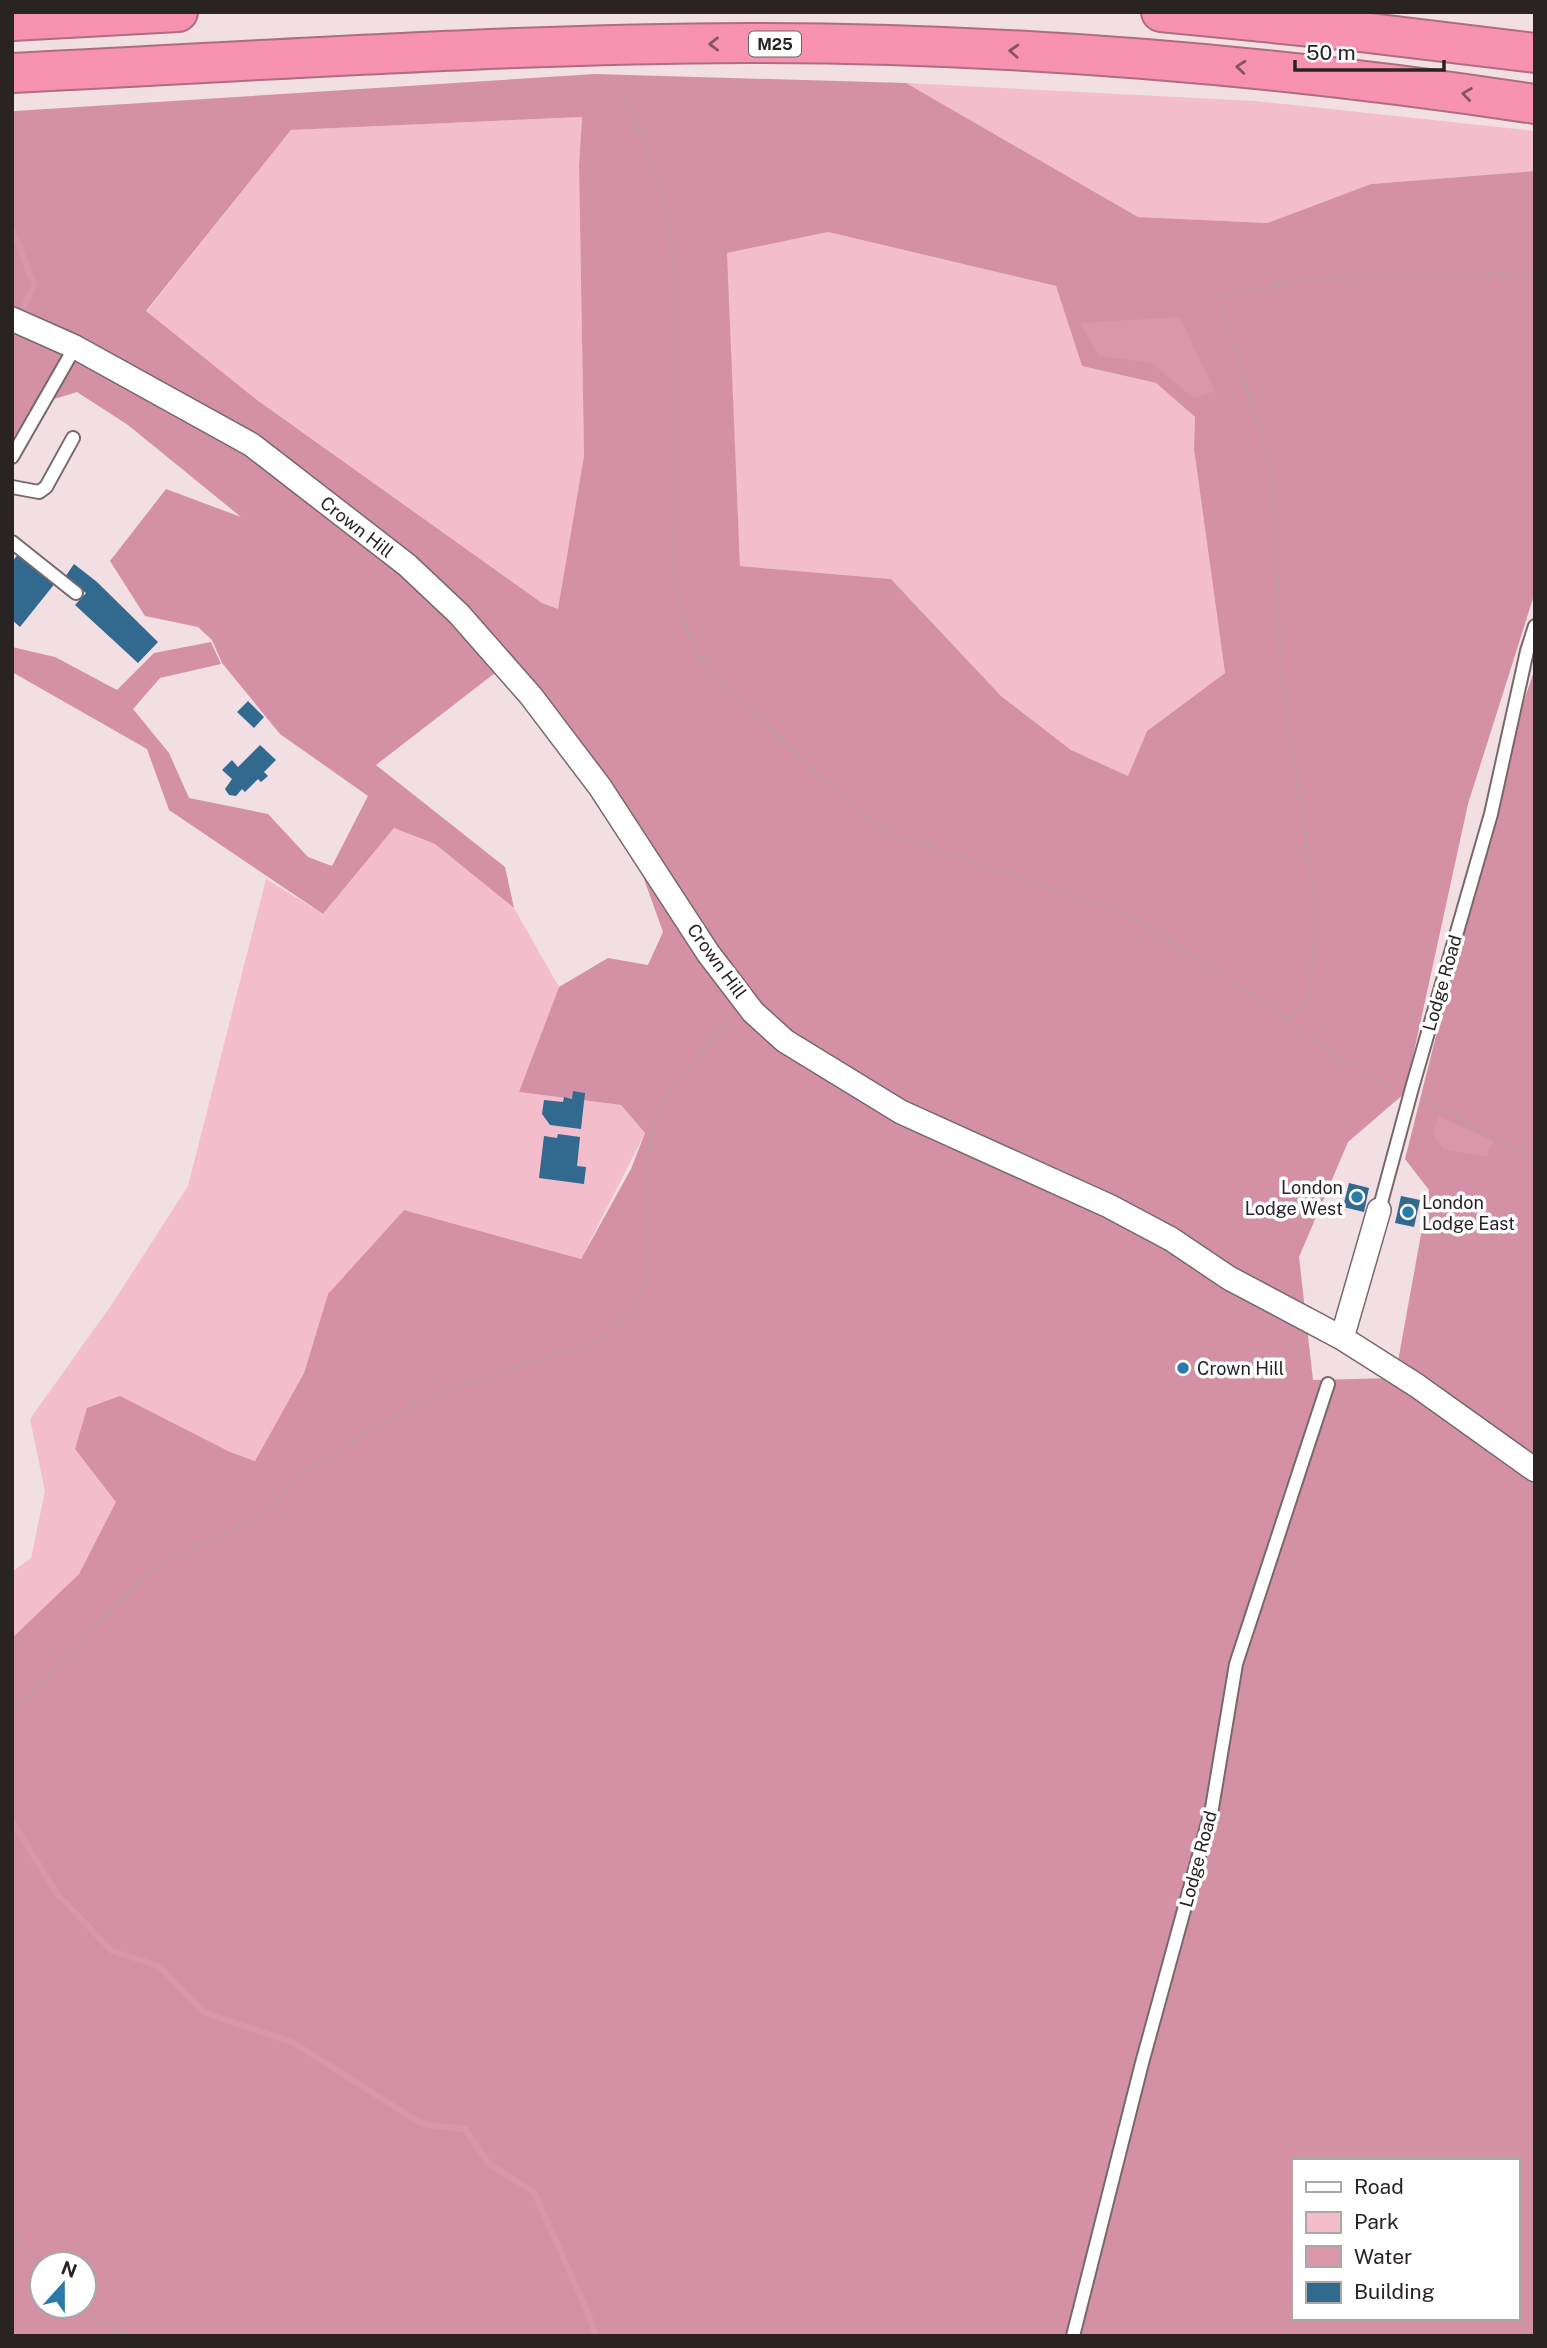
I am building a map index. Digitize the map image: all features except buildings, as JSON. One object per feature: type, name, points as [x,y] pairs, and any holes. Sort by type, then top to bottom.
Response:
[{"type":"highway","points":[[12,21],[178,12]]},
{"type":"highway","points":[[1161,12],[1535,53]]},
{"type":"highway","name":"M25","points":[[12,72],[535,46],[751,43],[857,45],[1077,54],[1184,62],[1399,85],[1535,104]]},
{"type":"street","name":"Crown Hill","points":[[12,319],[75,347],[252,445],[407,565],[458,614],[531,696],[600,787],[708,953],[753,1012],[785,1041],[901,1112],[1109,1206],[1171,1239],[1228,1278],[1342,1338],[1416,1385],[1535,1470]]},
{"type":"street","name":"Lodge Road","points":[[1342,1338],[1379,1210]]},
{"type":"lane","points":[[12,457],[75,347]]},
{"type":"lane","points":[[12,487],[39,492],[47,487],[73,438]]},
{"type":"lane","points":[[12,542],[76,593]]},
{"type":"lane","name":"Lodge Road","points":[[1379,1210],[1491,814],[1535,626]]},
{"type":"lane","name":"Lodge Road","points":[[1073,2336],[1142,2063],[1212,1808],[1236,1664],[1328,1384]]},
{"type":"path","points":[[622,88],[662,189],[669,226],[676,294],[674,574],[677,604],[690,643],[709,672],[870,821],[898,836],[1130,915],[1287,1019],[1336,1057],[1535,1157]]},
{"type":"path","points":[[1287,1019],[1309,1001],[1317,912],[1280,664],[1273,473],[1218,296],[1329,277],[1535,275]]},
{"type":"path","points":[[12,1712],[146,1575],[172,1557],[259,1518],[300,1476],[380,1424],[449,1389],[593,1342],[632,1315],[642,1292],[647,1268],[646,1178],[653,1126],[666,1097],[724,1027],[740,995]]},
{"type":"path","points":[[12,2231],[28,2253]]},
{"type":"path","points":[[98,2319],[130,2336]]},
{"type":"green space","points":[[906,83],[1255,101],[1535,131],[1535,171],[1371,184],[1267,223],[1138,217]]},
{"type":"green space","points":[[582,117],[579,166],[584,456],[559,610],[542,603],[257,400],[146,312],[291,130]]},
{"type":"green space","points":[[828,232],[1056,286],[1082,366],[1156,383],[1195,417],[1194,449],[1225,673],[1147,731],[1128,776],[1071,750],[1001,696],[891,579],[740,566],[726,253]]},
{"type":"green space","points":[[394,828],[435,844],[514,908],[559,987],[519,1092],[621,1105],[645,1133],[581,1259],[404,1210],[328,1294],[304,1373],[255,1461],[230,1452],[75,1449],[117,1502],[79,1574],[12,1638],[12,1572],[31,1558],[45,1491],[30,1419],[112,1304],[188,1186],[266,879],[323,914]]},
{"type":"shaded area","points":[[595,74],[906,83],[1138,217],[1267,223],[1371,184],[1535,171],[1535,592],[1468,804],[1405,1093],[1348,1142],[1299,1257],[1313,1380],[1395,1378],[1429,1190],[1405,1159],[1459,945],[1488,808],[1535,668],[1535,2336],[12,2336],[12,1638],[79,1574],[116,1502],[75,1449],[87,1408],[120,1396],[230,1452],[255,1461],[304,1373],[328,1294],[404,1210],[581,1259],[631,1169],[645,1133],[621,1105],[519,1092],[559,987],[608,958],[648,965],[663,932],[625,826],[504,666],[376,765],[505,867],[514,908],[435,844],[394,828],[323,914],[169,810],[147,749],[12,672],[12,647],[55,657],[117,690],[154,653],[211,642],[221,664],[160,678],[133,709],[169,753],[189,798],[268,814],[308,857],[332,866],[368,796],[280,734],[222,663],[212,640],[198,627],[145,616],[110,561],[166,489],[241,517],[128,425],[77,392],[35,405],[12,440],[12,114],[15,111]],"holes":[[[582,117],[579,166],[584,456],[558,609],[542,603],[257,400],[146,311],[291,130]],[[828,232],[1056,286],[1082,366],[1156,383],[1195,417],[1194,449],[1225,673],[1147,731],[1128,776],[1071,750],[1001,696],[891,579],[740,566],[727,253]]]},
{"type":"water","points":[[1180,317],[1215,391],[1194,398],[1151,363],[1099,356],[1080,323]]},
{"type":"water","points":[[1438,1116],[1494,1141],[1486,1157],[1444,1149],[1433,1135]]},
{"type":"waterway","points":[[12,228],[34,285],[12,332]]},
{"type":"waterway","points":[[12,1821],[58,1895],[112,1951],[159,1966],[203,2012],[294,2043],[422,2124],[465,2129],[489,2164],[534,2192],[596,2336]]},
{"type":"place","name":"London Lodge West","points":[[1357,1197]]},
{"type":"place","name":"London Lodge East","points":[[1408,1212]]},
{"type":"place","name":"Crown Hill","points":[[1183,1368]]}]
